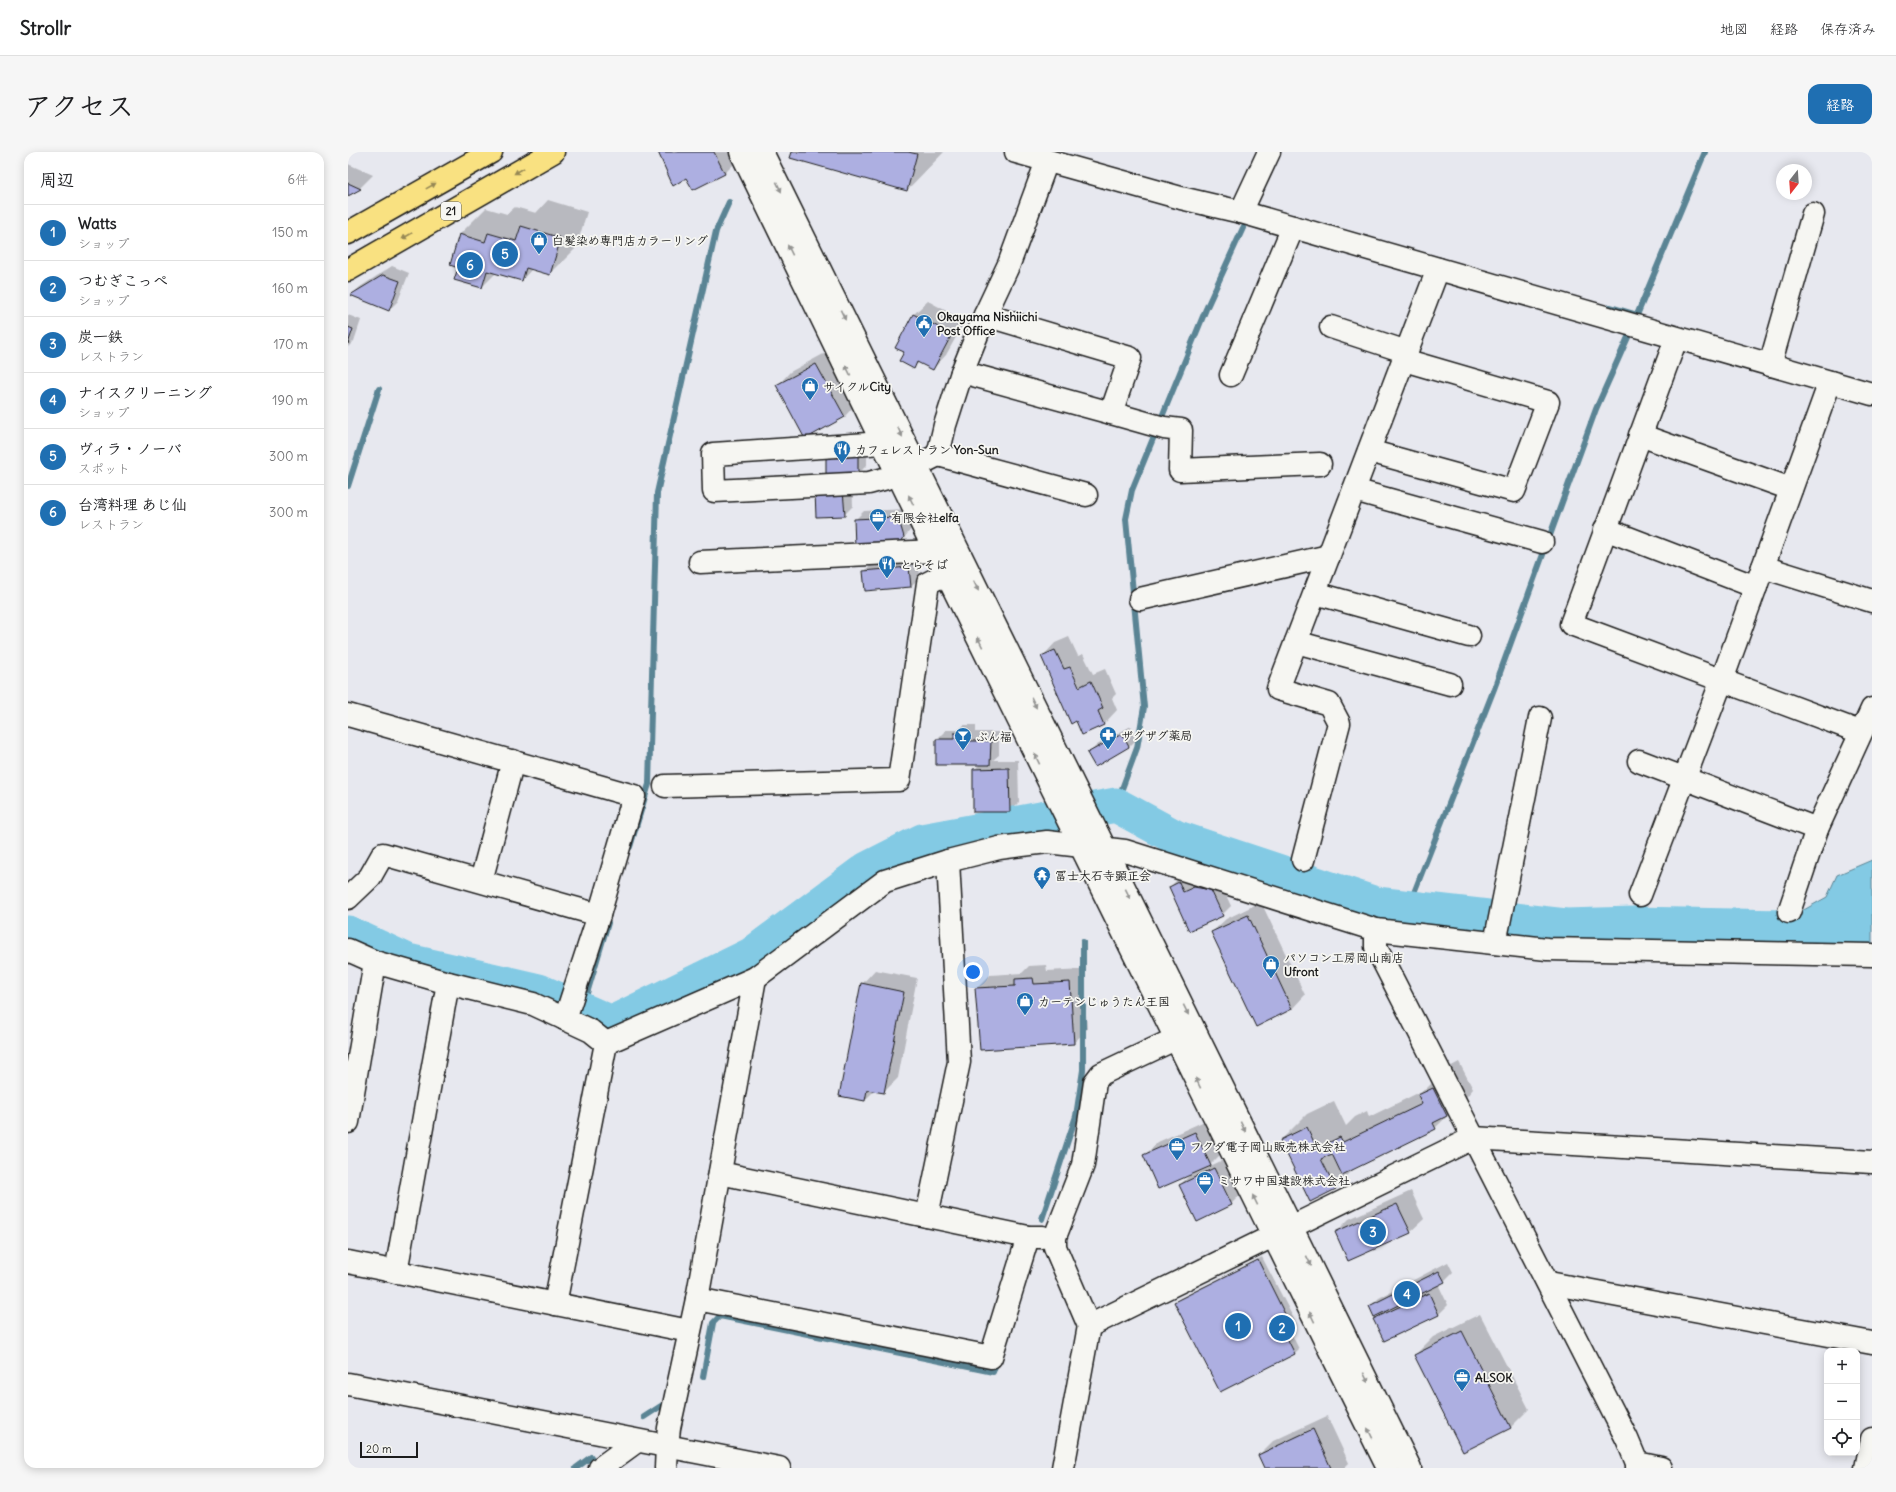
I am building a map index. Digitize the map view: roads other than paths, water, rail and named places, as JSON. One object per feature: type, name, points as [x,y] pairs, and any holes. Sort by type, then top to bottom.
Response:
[{"type":"main road","points":[[348,233],[491,152]]},
{"type":"main road","name":"21","points":[[348,270],[553,152]]},
{"type":"street","points":[[741,152],[883,443],[908,470],[965,564],[1077,790],[1106,849],[1282,1231],[1388,1468]]},
{"type":"street","points":[[762,152],[908,470],[935,551],[1054,794],[1177,1038],[1410,1468]]},
{"type":"street","points":[[1016,152],[1181,198],[1293,226],[1676,339],[1872,394]]},
{"type":"street","points":[[1241,212],[1269,152]]},
{"type":"street","points":[[938,455],[945,425],[962,372],[985,315],[1009,264],[1047,161]]},
{"type":"street","points":[[1770,365],[1813,214]]},
{"type":"street","points":[[1232,376],[1293,226]]},
{"type":"street","points":[[1303,860],[1339,723],[1329,704],[1278,688],[1438,269]]},
{"type":"street","points":[[985,315],[1130,358],[1111,413]]},
{"type":"street","points":[[1331,327],[1405,356],[1548,402],[1514,490],[1369,451]]},
{"type":"street","points":[[1676,339],[1571,624],[1860,732]]},
{"type":"street","points":[[962,372],[1159,426],[1181,430],[1180,470],[1320,464]]},
{"type":"street","points":[[1640,895],[1722,680],[1830,382]]},
{"type":"street","points":[[1640,435],[1791,489]]},
{"type":"street","points":[[883,443],[713,454],[714,491],[870,483],[908,470],[938,455],[1086,495]]},
{"type":"street","points":[[1354,490],[1542,542]]},
{"type":"street","points":[[1606,529],[1759,577],[1872,602]]},
{"type":"street","points":[[700,562],[935,551]]},
{"type":"street","points":[[1140,599],[1329,556]]},
{"type":"street","points":[[665,786],[899,780],[928,583],[965,564]]},
{"type":"street","points":[[1315,593],[1469,636]]},
{"type":"street","points":[[1296,642],[1450,684]]},
{"type":"street","points":[[1789,912],[1816,829],[1872,709]]},
{"type":"street","points":[[348,715],[634,796],[599,915],[568,1010]]},
{"type":"street","points":[[1496,937],[1540,718]]},
{"type":"street","points":[[480,881],[514,761]]},
{"type":"street","points":[[1639,761],[1816,829]]},
{"type":"street","points":[[606,1043],[755,978],[885,881],[948,861],[999,848],[1047,842],[1125,851],[1376,930],[1496,937],[1547,949],[1872,955]]},
{"type":"street","points":[[348,898],[370,877],[383,854],[599,915]]},
{"type":"street","points":[[927,1216],[959,1062],[948,861]]},
{"type":"street","points":[[1376,930],[1376,947],[1549,1283],[1627,1439],[1637,1466],[1661,1468]]},
{"type":"street","points":[[348,950],[375,962],[448,983],[533,1004],[568,1010],[606,1043]]},
{"type":"street","points":[[348,1122],[375,962]]},
{"type":"street","points":[[666,1468],[667,1446],[689,1331],[697,1299],[755,978]]},
{"type":"street","points":[[396,1272],[448,983]]},
{"type":"street","points":[[1063,1468],[1090,1326],[1055,1247],[1055,1237],[1083,1165],[1095,1082],[1101,1074],[1177,1038]]},
{"type":"street","points":[[555,1304],[606,1043]]},
{"type":"street","points":[[1090,1326],[1473,1138],[1872,1162]]},
{"type":"street","points":[[720,1173],[1028,1237],[1055,1237]]},
{"type":"street","points":[[697,1299],[991,1357],[1028,1237]]},
{"type":"street","points":[[348,1262],[689,1331]]},
{"type":"street","points":[[1549,1283],[1872,1343]]},
{"type":"street","points":[[348,1384],[779,1468]]},
{"type":"street","points":[[1866,1468],[1872,1439]]},
{"type":"street","points":[[600,1468],[637,1441]]},
{"type":"water","points":[[1872,860],[1872,944],[1792,941],[1793,916],[1827,897],[1837,875]]},
{"type":"waterway","points":[[1610,307],[1637,315],[1705,152]]},
{"type":"waterway","points":[[630,847],[649,784],[657,493],[716,231],[729,202]]},
{"type":"waterway","points":[[1116,805],[1137,748],[1144,707],[1126,519],[1132,490],[1206,309],[1243,228]]},
{"type":"waterway","points":[[1408,908],[1494,689],[1596,409],[1629,335]]},
{"type":"waterway","points":[[348,486],[379,389]]},
{"type":"waterway","points":[[348,933],[408,961],[539,991],[612,1023],[751,955],[867,869],[922,841],[1116,805],[1175,837],[1376,904],[1566,926],[1633,924],[1840,928]]},
{"type":"waterway","points":[[582,1010],[608,923]]},
{"type":"waterway","points":[[1042,1219],[1076,1116],[1083,1070],[1083,942]]},
{"type":"waterway","points":[[703,1377],[713,1323],[720,1316],[993,1372],[997,1360]]},
{"type":"waterway","points":[[644,1417],[664,1404]]},
{"type":"waterway","points":[[576,1468],[591,1457]]},
{"type":"place","name":"ヴィラ・ノーバ","points":[[505,254]]},
{"type":"place","name":"白髪染め専門店カラーリング","points":[[539,255]]},
{"type":"place","name":"台湾料理 あじ仙","points":[[470,265]]},
{"type":"place","name":"Okayama Nishiichi Post Office","points":[[924,338]]},
{"type":"place","name":"サイクルCity","points":[[810,401]]},
{"type":"place","name":"カフェレストラン Yon-Sun","points":[[842,464]]},
{"type":"place","name":"有限会社elfa","points":[[878,532]]},
{"type":"place","name":"とらそば","points":[[887,579]]},
{"type":"place","name":"ザグザグ薬局","points":[[1108,750]]},
{"type":"place","name":"ぶん福","points":[[963,751]]},
{"type":"place","name":"冨士大石寺顕正会","points":[[1042,890]]},
{"type":"place","name":"パソコン工房岡山南店 Ufront","points":[[1271,979]]},
{"type":"place","name":"カーテンじゅうたん王国","points":[[1025,1016]]},
{"type":"place","name":"フクダ電子岡山販売株式会社","points":[[1177,1161]]},
{"type":"place","name":"ミサワ中国建設株式会社","points":[[1205,1195]]},
{"type":"place","name":"炭一鉄","points":[[1373,1232]]},
{"type":"place","name":"ナイスクリーニング","points":[[1407,1294]]},
{"type":"place","name":"Watts","points":[[1238,1326]]},
{"type":"place","name":"つむぎこっぺ","points":[[1282,1328]]},
{"type":"place","name":"ALSOK","points":[[1462,1392]]}]
